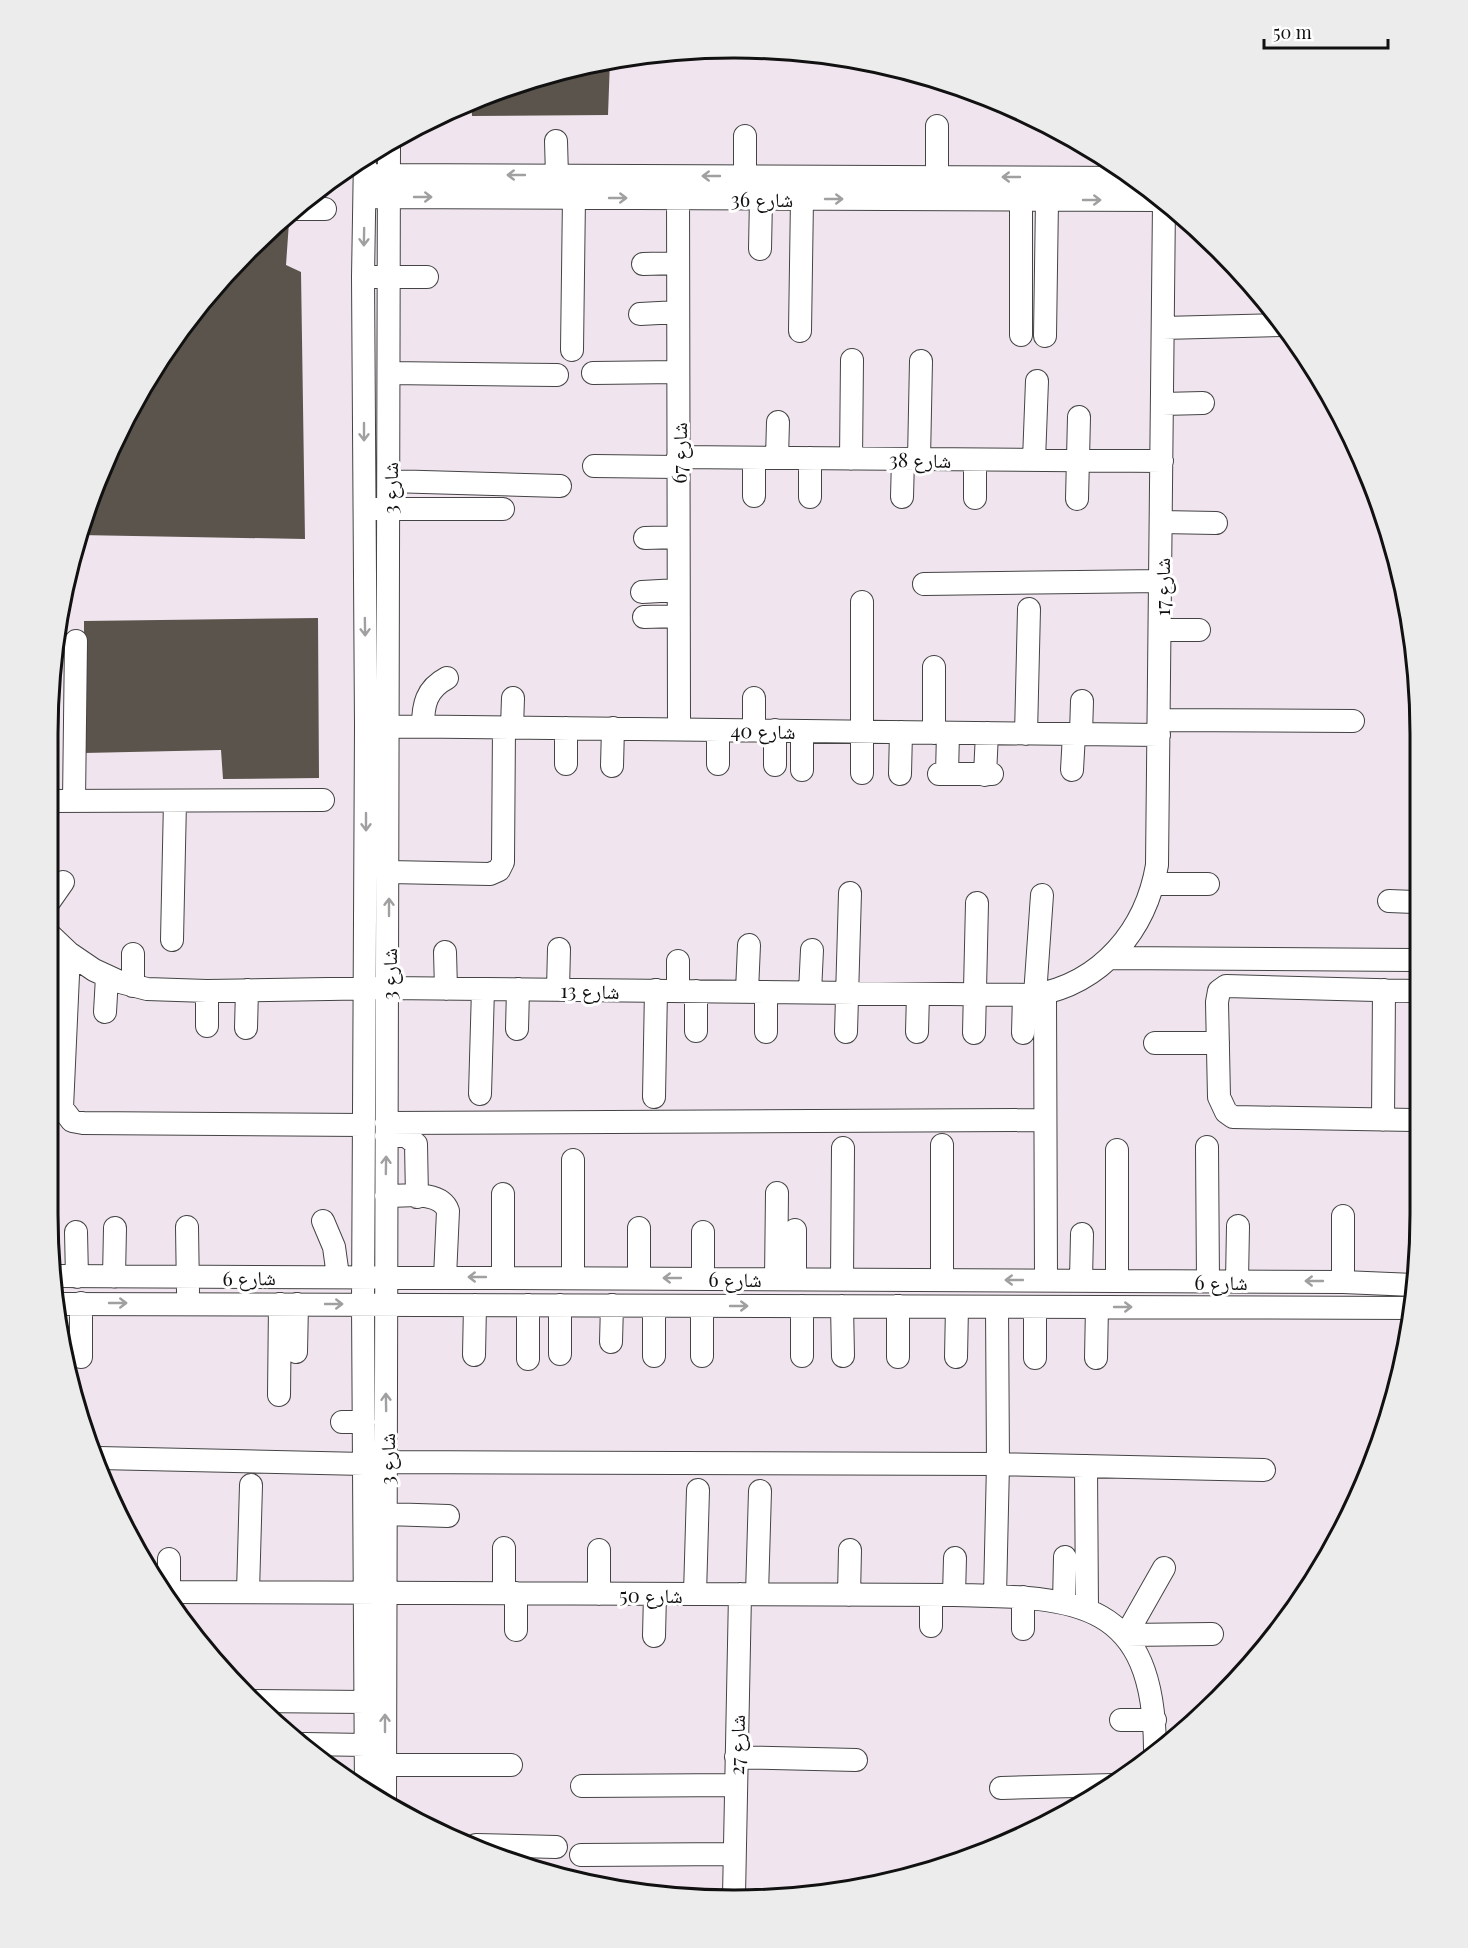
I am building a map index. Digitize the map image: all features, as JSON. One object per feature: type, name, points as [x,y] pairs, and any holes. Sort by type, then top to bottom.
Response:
[{"type":"street","points":[[937,126],[937,177]]},
{"type":"street","points":[[745,136],[745,176]]},
{"type":"street","points":[[556,141],[557,176]]},
{"type":"street","name":"شارع 3","points":[[368,1782],[372,1758],[376,1592],[364,1464],[353,1422],[363,1304],[374,1276],[386,1196],[389,872],[389,153]]},
{"type":"street","name":"شارع 36","points":[[365,176],[389,186],[574,197],[678,187],[745,176],[1117,178]]},
{"type":"street","name":"شارع 3","points":[[365,176],[363,277],[366,726],[363,1125],[374,1276],[385,1304],[387,1462],[386,1514],[366,1702],[372,1758],[381,1790]]},
{"type":"street","name":"شارع 36","points":[[389,186],[557,176],[678,187],[761,198],[1147,200]]},
{"type":"street","name":"شارع 67","points":[[678,187],[678,729]]},
{"type":"street","points":[[572,350],[574,197]]},
{"type":"street","points":[[760,249],[761,198]]},
{"type":"street","points":[[800,331],[802,199]]},
{"type":"street","points":[[1021,200],[1021,335]]},
{"type":"street","points":[[1045,336],[1047,200]]},
{"type":"street","points":[[310,209],[325,209]]},
{"type":"street","name":"شارع 17","points":[[1111,958],[1138,924],[1154,884],[1157,865],[1164,214]]},
{"type":"street","points":[[643,264],[678,263]]},
{"type":"street","points":[[363,277],[427,277]]},
{"type":"street","points":[[640,314],[678,312]]},
{"type":"street","points":[[1163,328],[1272,325]]},
{"type":"street","points":[[851,459],[852,360]]},
{"type":"street","points":[[902,497],[911,459],[921,361]]},
{"type":"street","points":[[593,373],[678,372]]},
{"type":"street","points":[[389,373],[557,375]]},
{"type":"street","points":[[1034,460],[1037,381]]},
{"type":"street","points":[[1162,404],[1203,403]]},
{"type":"street","points":[[1077,499],[1079,417]]},
{"type":"street","points":[[777,458],[778,422]]},
{"type":"street","points":[[754,458],[754,496]]},
{"type":"street","name":"شارع 38","points":[[594,466],[754,458],[1162,461]]},
{"type":"street","points":[[810,458],[810,497]]},
{"type":"street","points":[[975,460],[975,498]]},
{"type":"street","points":[[389,481],[560,486]]},
{"type":"street","points":[[364,509],[503,509]]},
{"type":"street","points":[[1161,522],[1216,523]]},
{"type":"street","points":[[645,538],[678,537]]},
{"type":"street","points":[[924,584],[1161,581]]},
{"type":"street","points":[[642,592],[678,590]]},
{"type":"street","points":[[862,602],[862,773]]},
{"type":"street","points":[[1026,734],[1029,609]]},
{"type":"street","points":[[644,617],[678,616]]},
{"type":"street","points":[[1160,630],[1199,630]]},
{"type":"street","points":[[74,801],[76,641]]},
{"type":"street","points":[[934,668],[943,774],[988,775],[987,733]]},
{"type":"street","points":[[423,726],[423,709],[429,693],[447,678]]},
{"type":"street","points":[[389,872],[490,874],[499,870],[503,862],[508,727],[513,698]]},
{"type":"street","points":[[754,698],[775,765]]},
{"type":"street","points":[[1072,770],[1082,701]]},
{"type":"street","name":"شارع 40","points":[[366,726],[1077,734],[1159,728],[1353,721]]},
{"type":"street","points":[[566,728],[566,764]]},
{"type":"street","points":[[612,766],[613,729]]},
{"type":"street","points":[[718,730],[718,764]]},
{"type":"street","points":[[802,731],[802,770]]},
{"type":"street","points":[[900,774],[901,732]]},
{"type":"street","points":[[58,801],[324,800]]},
{"type":"street","points":[[172,940],[175,801]]},
{"type":"street","points":[[58,889],[63,882]]},
{"type":"street","points":[[1154,884],[1208,884]]},
{"type":"street","points":[[830,992],[850,893]]},
{"type":"street","points":[[1042,895],[1034,994],[1045,1120],[1046,1280]]},
{"type":"street","points":[[1389,901],[1410,902]]},
{"type":"street","points":[[974,1033],[977,903]]},
{"type":"street","points":[[58,943],[69,953],[62,1108],[72,1121],[83,1124],[363,1125]]},
{"type":"street","points":[[749,945],[761,1032]]},
{"type":"street","points":[[558,989],[559,949]]},
{"type":"street","points":[[812,950],[830,992],[839,1032]]},
{"type":"street","points":[[445,952],[446,988]]},
{"type":"street","name":"شارع 13","points":[[69,953],[107,977],[133,986],[207,991],[446,988],[1034,994],[1076,982],[1111,958]]},
{"type":"street","points":[[133,954],[133,986]]},
{"type":"street","points":[[1111,958],[1410,960]]},
{"type":"street","points":[[654,1097],[677,991],[678,961]]},
{"type":"street","points":[[105,1012],[107,977]]},
{"type":"street","points":[[1410,991],[1226,986],[1217,998],[1219,1097],[1226,1112],[1233,1117],[1410,1120]]},
{"type":"street","points":[[480,1094],[483,989]]},
{"type":"street","points":[[517,1029],[518,989]]},
{"type":"street","points":[[246,1028],[247,990]]},
{"type":"street","points":[[1383,1120],[1384,990]]},
{"type":"street","points":[[207,991],[207,1026]]},
{"type":"street","points":[[677,991],[696,1031]]},
{"type":"street","points":[[917,1032],[918,994]]},
{"type":"street","points":[[1023,1033],[1034,994]]},
{"type":"street","points":[[1155,1043],[1218,1043]]},
{"type":"street","points":[[386,1130],[1045,1120]]},
{"type":"street","points":[[386,1130],[406,1136],[416,1144],[417,1197]]},
{"type":"street","points":[[942,1145],[942,1279]]},
{"type":"street","points":[[1207,1147],[1208,1281]]},
{"type":"street","points":[[842,1279],[843,1148]]},
{"type":"street","points":[[1117,1150],[1117,1280]]},
{"type":"street","points":[[573,1160],[573,1278]]},
{"type":"street","points":[[777,1193],[786,1279]]},
{"type":"street","points":[[503,1194],[503,1277]]},
{"type":"street","points":[[386,1196],[437,1198],[446,1205],[446,1277]]},
{"type":"street","points":[[1343,1216],[1343,1282]]},
{"type":"street","points":[[323,1221],[334,1248],[338,1276]]},
{"type":"street","points":[[1237,1281],[1238,1226]]},
{"type":"street","points":[[187,1227],[188,1303]]},
{"type":"street","points":[[114,1277],[115,1228]]},
{"type":"street","points":[[639,1228],[639,1278]]},
{"type":"street","points":[[786,1279],[795,1230]]},
{"type":"street","points":[[66,1276],[76,1232]]},
{"type":"street","points":[[703,1232],[703,1278]]},
{"type":"street","points":[[1081,1280],[1082,1234]]},
{"type":"street","name":"شارع 6","points":[[66,1276],[1117,1280],[1406,1285]]},
{"type":"street","points":[[70,1303],[81,1357]]},
{"type":"street","name":"شارع 6","points":[[70,1303],[1403,1308]]},
{"type":"street","points":[[288,1304],[296,1352]]},
{"type":"street","points":[[279,1395],[288,1304]]},
{"type":"street","points":[[474,1355],[475,1305]]},
{"type":"street","points":[[528,1305],[528,1359]]},
{"type":"street","points":[[560,1305],[560,1354]]},
{"type":"street","points":[[611,1342],[612,1305]]},
{"type":"street","points":[[654,1306],[654,1356]]},
{"type":"street","points":[[702,1306],[702,1356]]},
{"type":"street","points":[[802,1306],[802,1356]]},
{"type":"street","points":[[842,1306],[843,1356]]},
{"type":"street","points":[[898,1306],[898,1357]]},
{"type":"street","points":[[956,1357],[957,1307]]},
{"type":"street","points":[[995,1596],[998,1464],[997,1307]]},
{"type":"street","points":[[1035,1307],[1035,1358]]},
{"type":"street","points":[[1096,1307],[1096,1358]]},
{"type":"street","points":[[104,1458],[364,1464]]},
{"type":"street","points":[[387,1462],[998,1464],[1264,1470]]},
{"type":"street","points":[[1086,1466],[1087,1611]]},
{"type":"street","points":[[248,1592],[251,1485]]},
{"type":"street","points":[[695,1594],[698,1490]]},
{"type":"street","name":"شارع 27","points":[[734,1890],[736,1757],[765,1492]]},
{"type":"street","points":[[386,1514],[448,1516]]},
{"type":"street","points":[[504,1548],[516,1630]]},
{"type":"street","points":[[598,1593],[599,1550]]},
{"type":"street","points":[[849,1595],[850,1550]]},
{"type":"street","points":[[1064,1603],[1065,1557]]},
{"type":"street","points":[[954,1595],[955,1558]]},
{"type":"street","points":[[168,1583],[169,1559]]},
{"type":"street","points":[[1126,1635],[1164,1568]]},
{"type":"street","name":"شارع 50","points":[[174,1592],[1023,1597],[1064,1603],[1087,1611],[1108,1621],[1126,1635]]},
{"type":"street","points":[[654,1636],[655,1594]]},
{"type":"street","points":[[931,1595],[931,1626]]},
{"type":"street","points":[[1023,1597],[1023,1629]]},
{"type":"street","points":[[1126,1635],[1212,1634]]},
{"type":"street","points":[[1126,1635],[1138,1653],[1146,1675],[1155,1720],[1155,1742]]},
{"type":"street","points":[[266,1701],[366,1702]]},
{"type":"street","points":[[1121,1720],[1155,1720]]},
{"type":"street","points":[[320,1747],[372,1758],[510,1765]]},
{"type":"street","points":[[736,1757],[856,1760]]},
{"type":"street","points":[[582,1786],[736,1785]]},
{"type":"street","points":[[1001,1788],[1094,1786]]},
{"type":"street","points":[[495,1845],[556,1847]]},
{"type":"street","points":[[581,1855],[734,1854]]},
{"type":"shaded area","points":[[734,58],[822,64],[866,71],[951,94],[1033,128],[1072,149],[1109,172],[1179,226],[1212,256],[1270,323],[1319,396],[1358,475],[1374,517],[1386,559],[1397,602],[1404,646],[1410,734],[1410,1214],[1408,1258],[1397,1346],[1386,1389],[1374,1431],[1340,1513],[1296,1589],[1270,1625],[1212,1692],[1145,1750],[1072,1799],[993,1838],[951,1854],[909,1866],[866,1877],[822,1884],[734,1890],[646,1884],[602,1877],[517,1854],[435,1820],[359,1776],[289,1722],[256,1692],[226,1659],[172,1589],[128,1513],[94,1431],[71,1346],[60,1258],[58,1214],[58,734],[64,646],[71,602],[94,517],[110,475],[128,435],[172,359],[198,323],[256,256],[323,198],[359,172],[435,128],[517,94],[559,82],[602,71],[690,60]]},
{"type":"building","points":[[610,70],[608,115],[472,116],[472,111],[517,94]]},
{"type":"building","points":[[289,226],[286,265],[301,272],[305,539],[89,535],[110,475],[128,435],[172,359],[226,289],[256,256]]},
{"type":"building","points":[[318,618],[319,778],[223,779],[221,750],[84,753],[84,621]]}]
